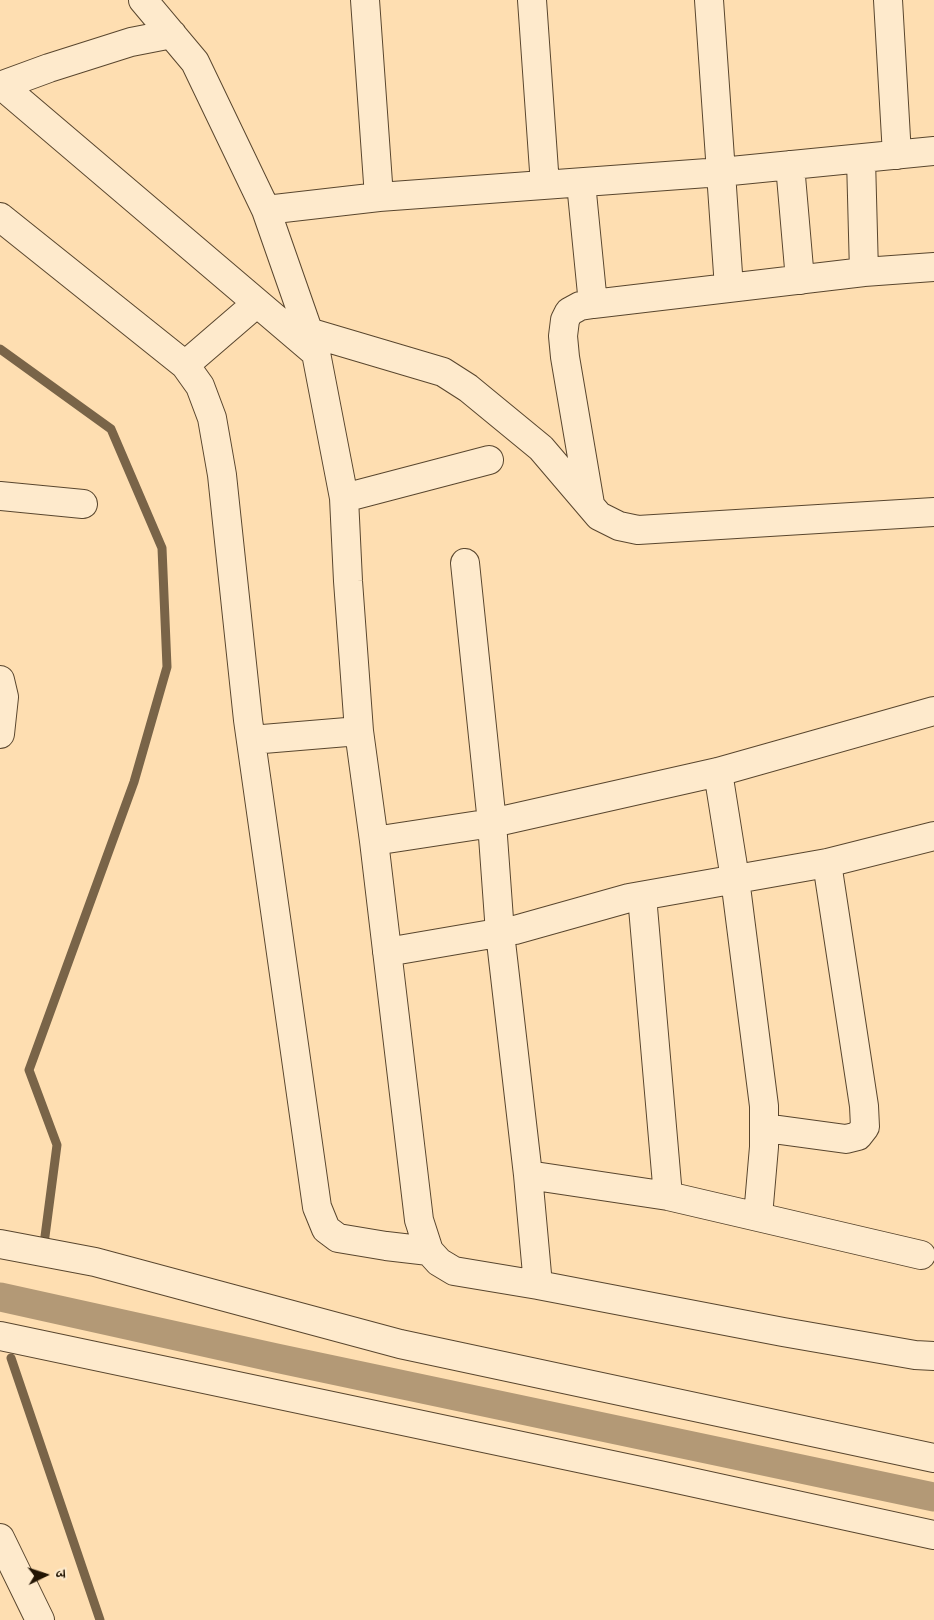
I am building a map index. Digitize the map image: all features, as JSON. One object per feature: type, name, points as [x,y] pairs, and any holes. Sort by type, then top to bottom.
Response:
[{"type":"street","points":[[143,0],[195,62],[266,210],[312,343],[344,498],[359,731],[419,1220],[429,1251],[439,1262],[454,1271],[538,1285],[783,1332],[915,1355],[934,1356]]},
{"type":"street","points":[[365,0],[379,197]]},
{"type":"street","points":[[532,0],[545,185]]},
{"type":"street","points":[[709,0],[729,288]]},
{"type":"street","points":[[888,0],[897,155]]},
{"type":"street","points":[[172,34],[131,42],[49,68],[1,86],[256,303],[312,343],[442,372],[468,388],[541,448],[599,516],[619,526],[638,530],[934,512]]},
{"type":"street","points":[[266,210],[379,197],[721,172],[897,155],[934,156]]},
{"type":"street","points":[[861,159],[864,272]]},
{"type":"street","points":[[790,165],[800,280]]},
{"type":"street","points":[[581,183],[593,304]]},
{"type":"street","points":[[0,217],[185,365],[200,386],[212,418],[222,475],[251,740],[318,1207],[326,1229],[338,1238],[429,1251]]},
{"type":"street","points":[[590,505],[565,358],[563,336],[565,320],[569,312],[580,306],[593,304],[864,272],[934,267]]},
{"type":"street","points":[[185,365],[256,303]]},
{"type":"street","points":[[344,498],[489,460]]},
{"type":"street","points":[[0,496],[83,504]]},
{"type":"street","points":[[465,563],[492,824],[500,932],[528,1175],[538,1285]]},
{"type":"street","points":[[0,680],[4,697],[0,734]]},
{"type":"street","points":[[374,842],[492,824],[718,772],[934,711]]},
{"type":"street","points":[[251,740],[359,731]]},
{"type":"street","points":[[718,772],[735,879],[764,1106],[765,1128],[758,1216]]},
{"type":"street","points":[[387,952],[500,932],[642,896],[827,863],[934,836]]},
{"type":"street","points":[[765,1128],[846,1139],[858,1136],[864,1127],[862,1096],[827,863]]},
{"type":"street","points":[[642,896],[668,1196]]},
{"type":"street","points":[[528,1175],[668,1196],[921,1255]]},
{"type":"street","points":[[0,1244],[95,1262],[400,1344],[934,1458]]},
{"type":"street","points":[[0,1336],[934,1535]]},
{"type":"street","points":[[0,1538],[40,1620]]},
{"type":"waterway","points":[[0,349],[111,429],[162,548],[167,667],[134,782],[29,1070],[57,1145],[44,1244]]},
{"type":"waterway","points":[[0,1297],[276,1358],[934,1497]]},
{"type":"waterway","points":[[11,1358],[100,1620]]}]
